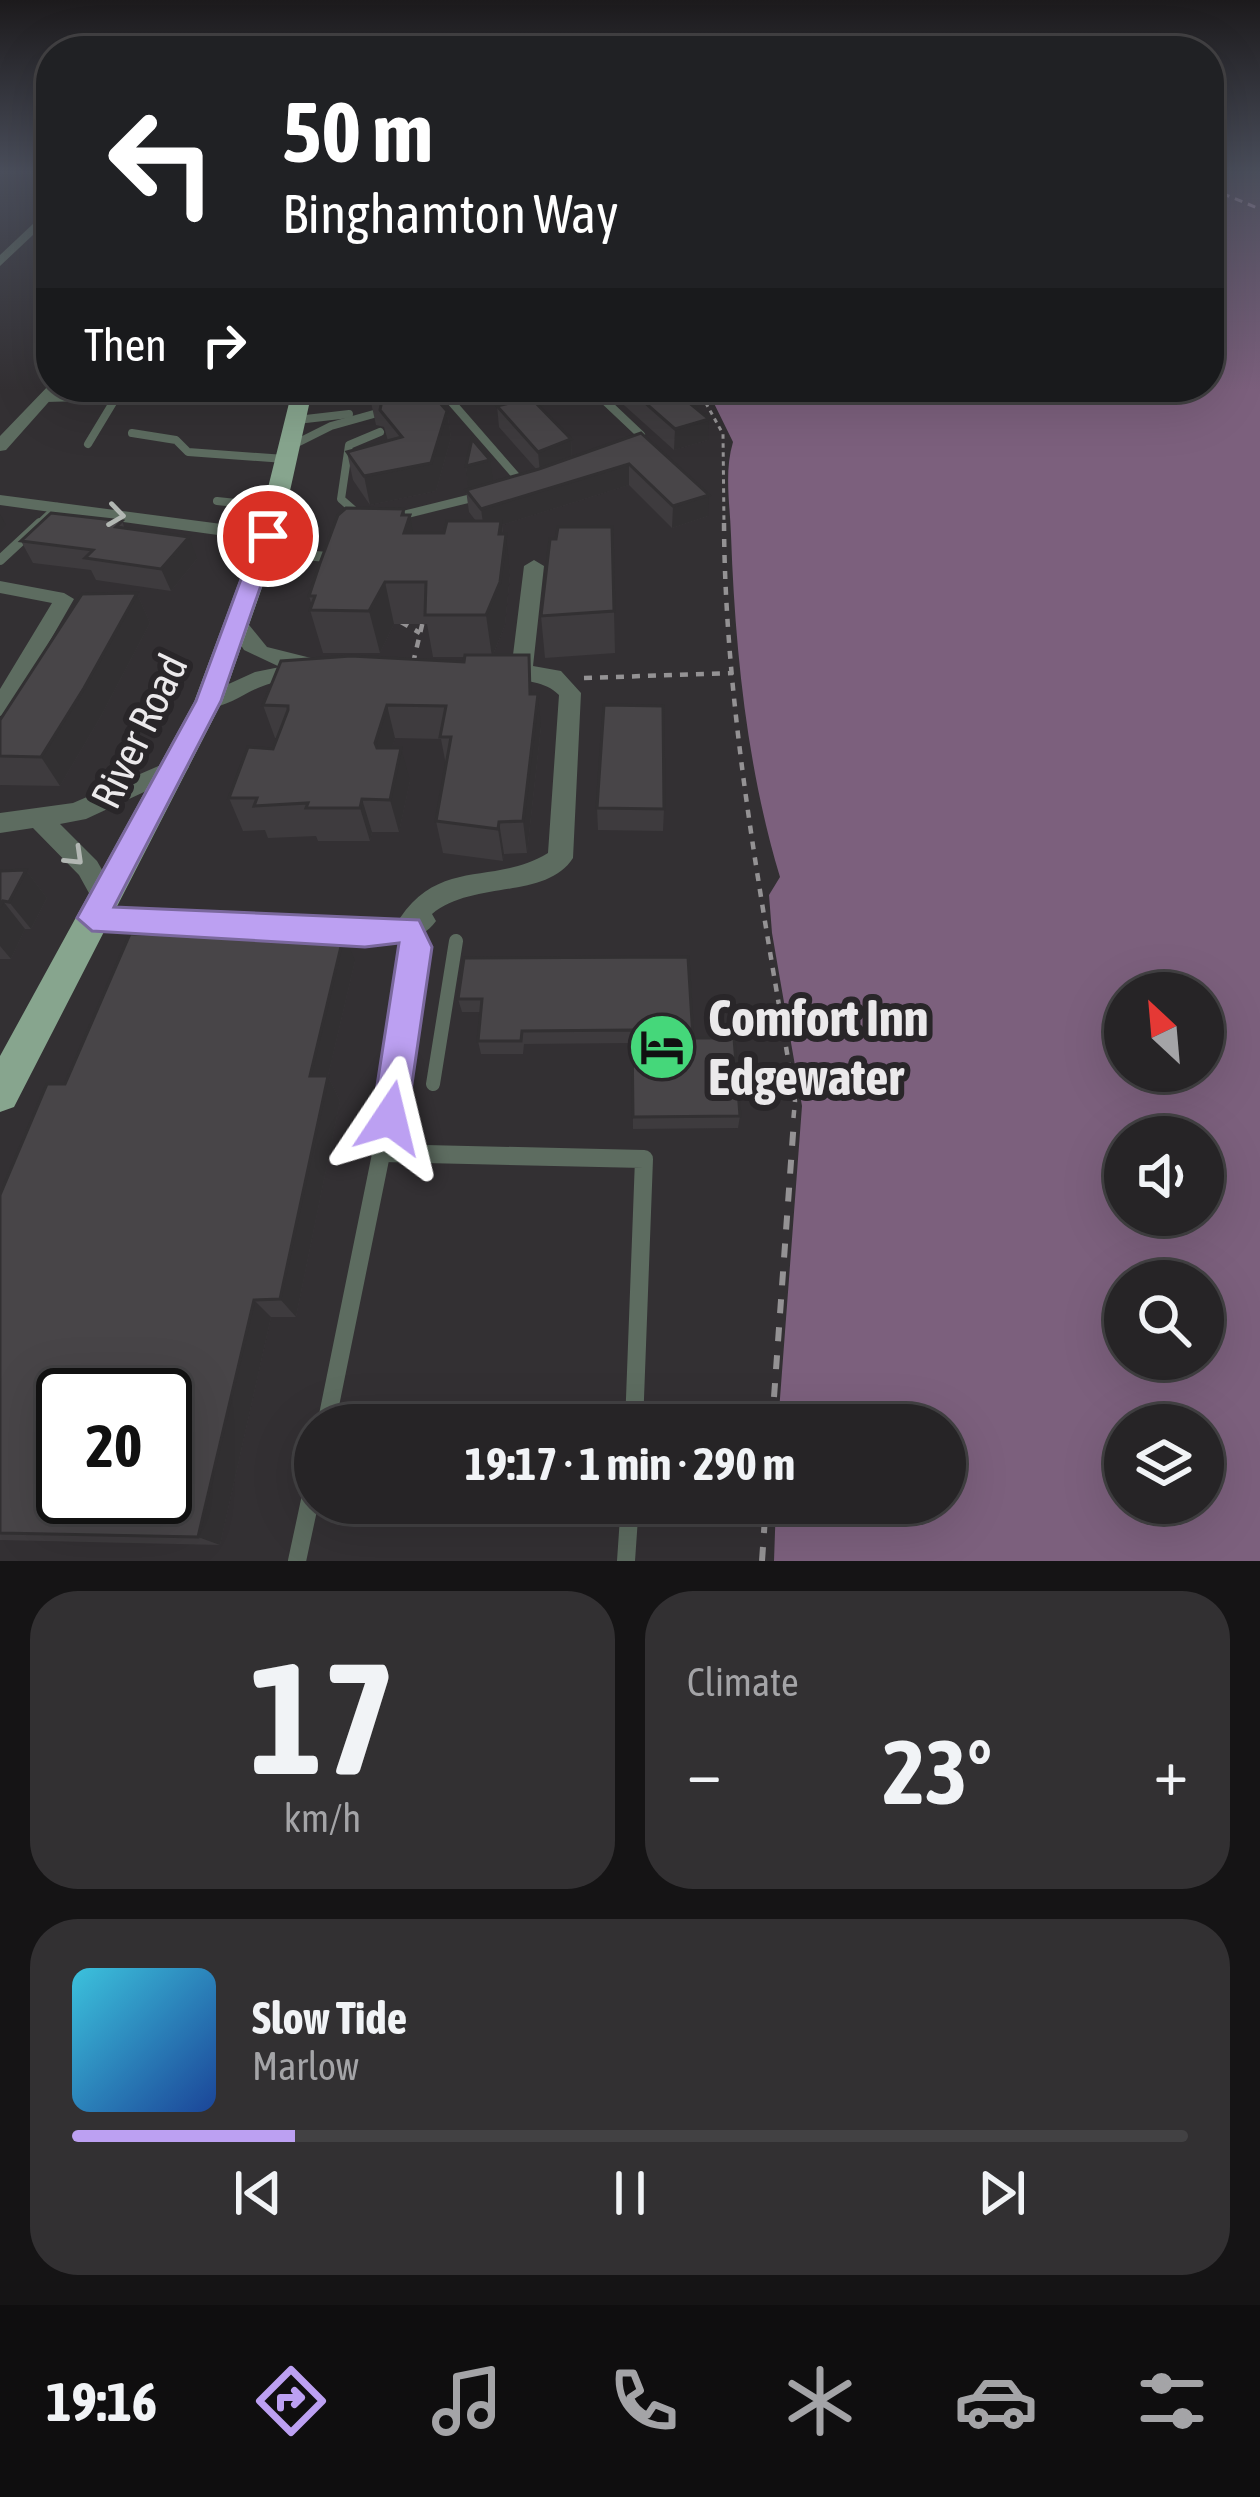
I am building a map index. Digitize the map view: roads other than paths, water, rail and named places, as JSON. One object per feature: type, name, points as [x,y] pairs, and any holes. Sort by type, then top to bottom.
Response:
[{"type":"main road","name":"River Road","points":[[0,1094],[208,701],[265,544],[300,402]]},
{"type":"street","points":[[0,446],[41,402]]},
{"type":"street","points":[[0,500],[265,544]]},
{"type":"street","points":[[521,670],[534,566]]},
{"type":"street","points":[[0,587],[64,599],[0,708]]},
{"type":"street","points":[[208,701],[263,677],[338,668],[264,656],[245,641],[238,625]]},
{"type":"street","points":[[41,820],[88,868],[98,907],[365,934],[408,929],[428,917],[442,890],[533,875],[560,858],[570,704],[564,683],[521,670],[474,669]]},
{"type":"street","points":[[0,823],[77,812],[177,767]]},
{"type":"lane","points":[[88,444],[114,402]]},
{"type":"lane","points":[[300,402],[383,411]]},
{"type":"lane","points":[[426,403],[430,402]]},
{"type":"lane","points":[[452,402],[524,484]]},
{"type":"lane","points":[[606,402],[651,443]]},
{"type":"lane","points":[[132,434],[176,440],[188,452],[287,454],[331,426],[405,407]]},
{"type":"lane","points":[[369,516],[351,512],[340,499],[350,445],[380,432]]},
{"type":"lane","points":[[628,443],[641,435]]},
{"type":"lane","points":[[385,517],[539,480]]},
{"type":"lane","points":[[218,501],[274,507]]},
{"type":"lane","points":[[0,560],[57,507]]},
{"type":"lane","points":[[265,544],[328,556]]},
{"type":"lane","points":[[330,1404],[383,1153],[416,947],[408,929]]},
{"type":"lane","points":[[433,1084],[455,941]]},
{"type":"lane","points":[[383,1153],[644,1159],[635,1404]]},
{"type":"lane","points":[[297,1561],[305,1524]]},
{"type":"lane","points":[[626,1561],[629,1524]]},
{"type":"place","name":"Comfort Inn Edgewater","points":[[662,1047]]}]
